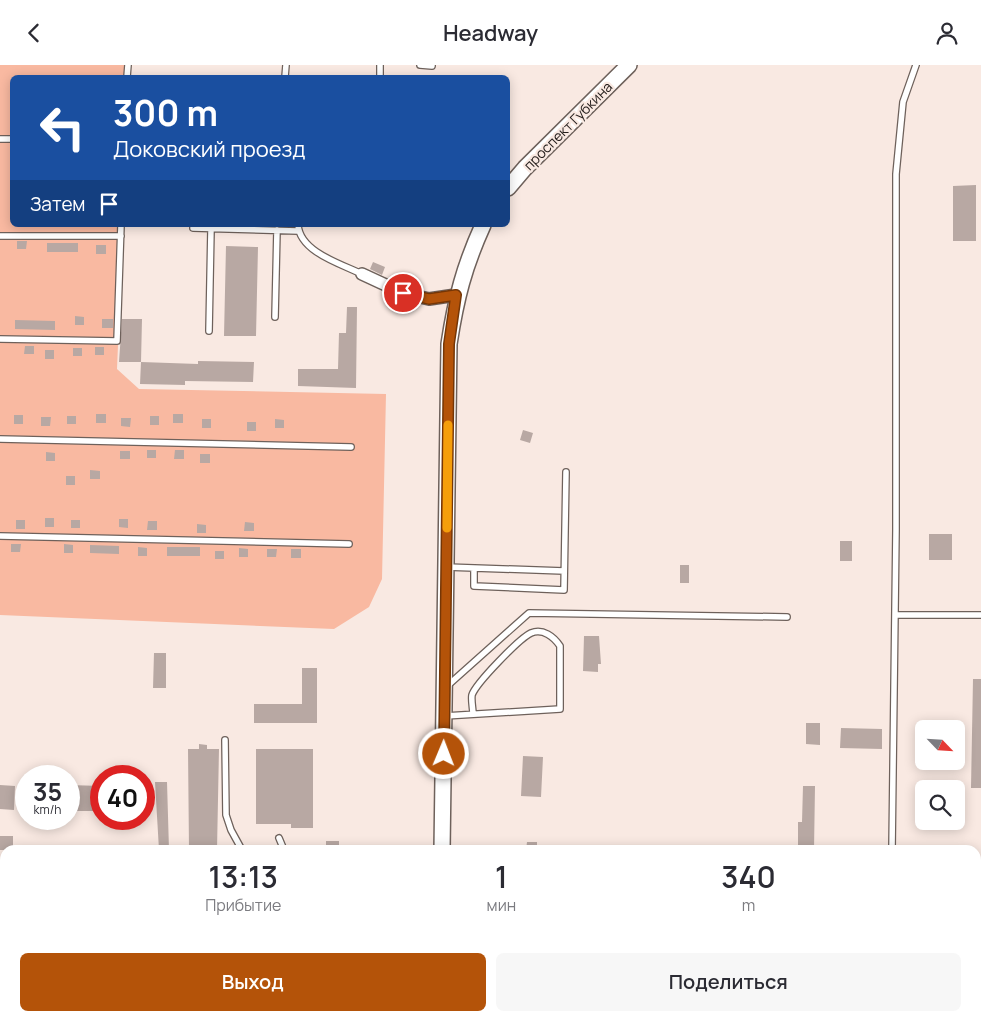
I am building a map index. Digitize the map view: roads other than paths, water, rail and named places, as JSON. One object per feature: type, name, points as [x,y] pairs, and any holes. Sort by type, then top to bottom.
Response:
[{"type":"street","name":"проспект Губкина","points":[[510,186],[525,167],[629,65]]},
{"type":"street","points":[[442,845],[449,344],[456,295],[467,260],[483,227]]},
{"type":"street","points":[[362,274],[403,293],[429,299],[456,295]]},
{"type":"lane","points":[[420,65],[432,66]]},
{"type":"lane","points":[[892,845],[895,615],[896,174],[903,102],[916,65]]},
{"type":"lane","points":[[0,339],[117,341],[121,227]]},
{"type":"lane","points":[[192,228],[277,230],[298,228],[310,247],[325,257],[362,274]]},
{"type":"lane","points":[[209,331],[211,229]]},
{"type":"lane","points":[[275,317],[277,230]]},
{"type":"lane","points":[[0,237],[121,236]]},
{"type":"lane","points":[[0,439],[351,447]]},
{"type":"lane","points":[[474,568],[474,587],[564,589],[566,473]]},
{"type":"lane","points":[[0,536],[349,544]]},
{"type":"lane","points":[[446,567],[564,571]]},
{"type":"lane","points":[[445,689],[518,620],[529,613],[787,617]]},
{"type":"lane","points":[[895,615],[981,615]]},
{"type":"lane","points":[[445,716],[560,709],[560,646],[555,639],[544,632],[531,633],[496,663],[472,695],[473,714]]},
{"type":"lane","points":[[225,740],[226,815],[239,845]]},
{"type":"lane","points":[[279,838],[282,845]]}]
